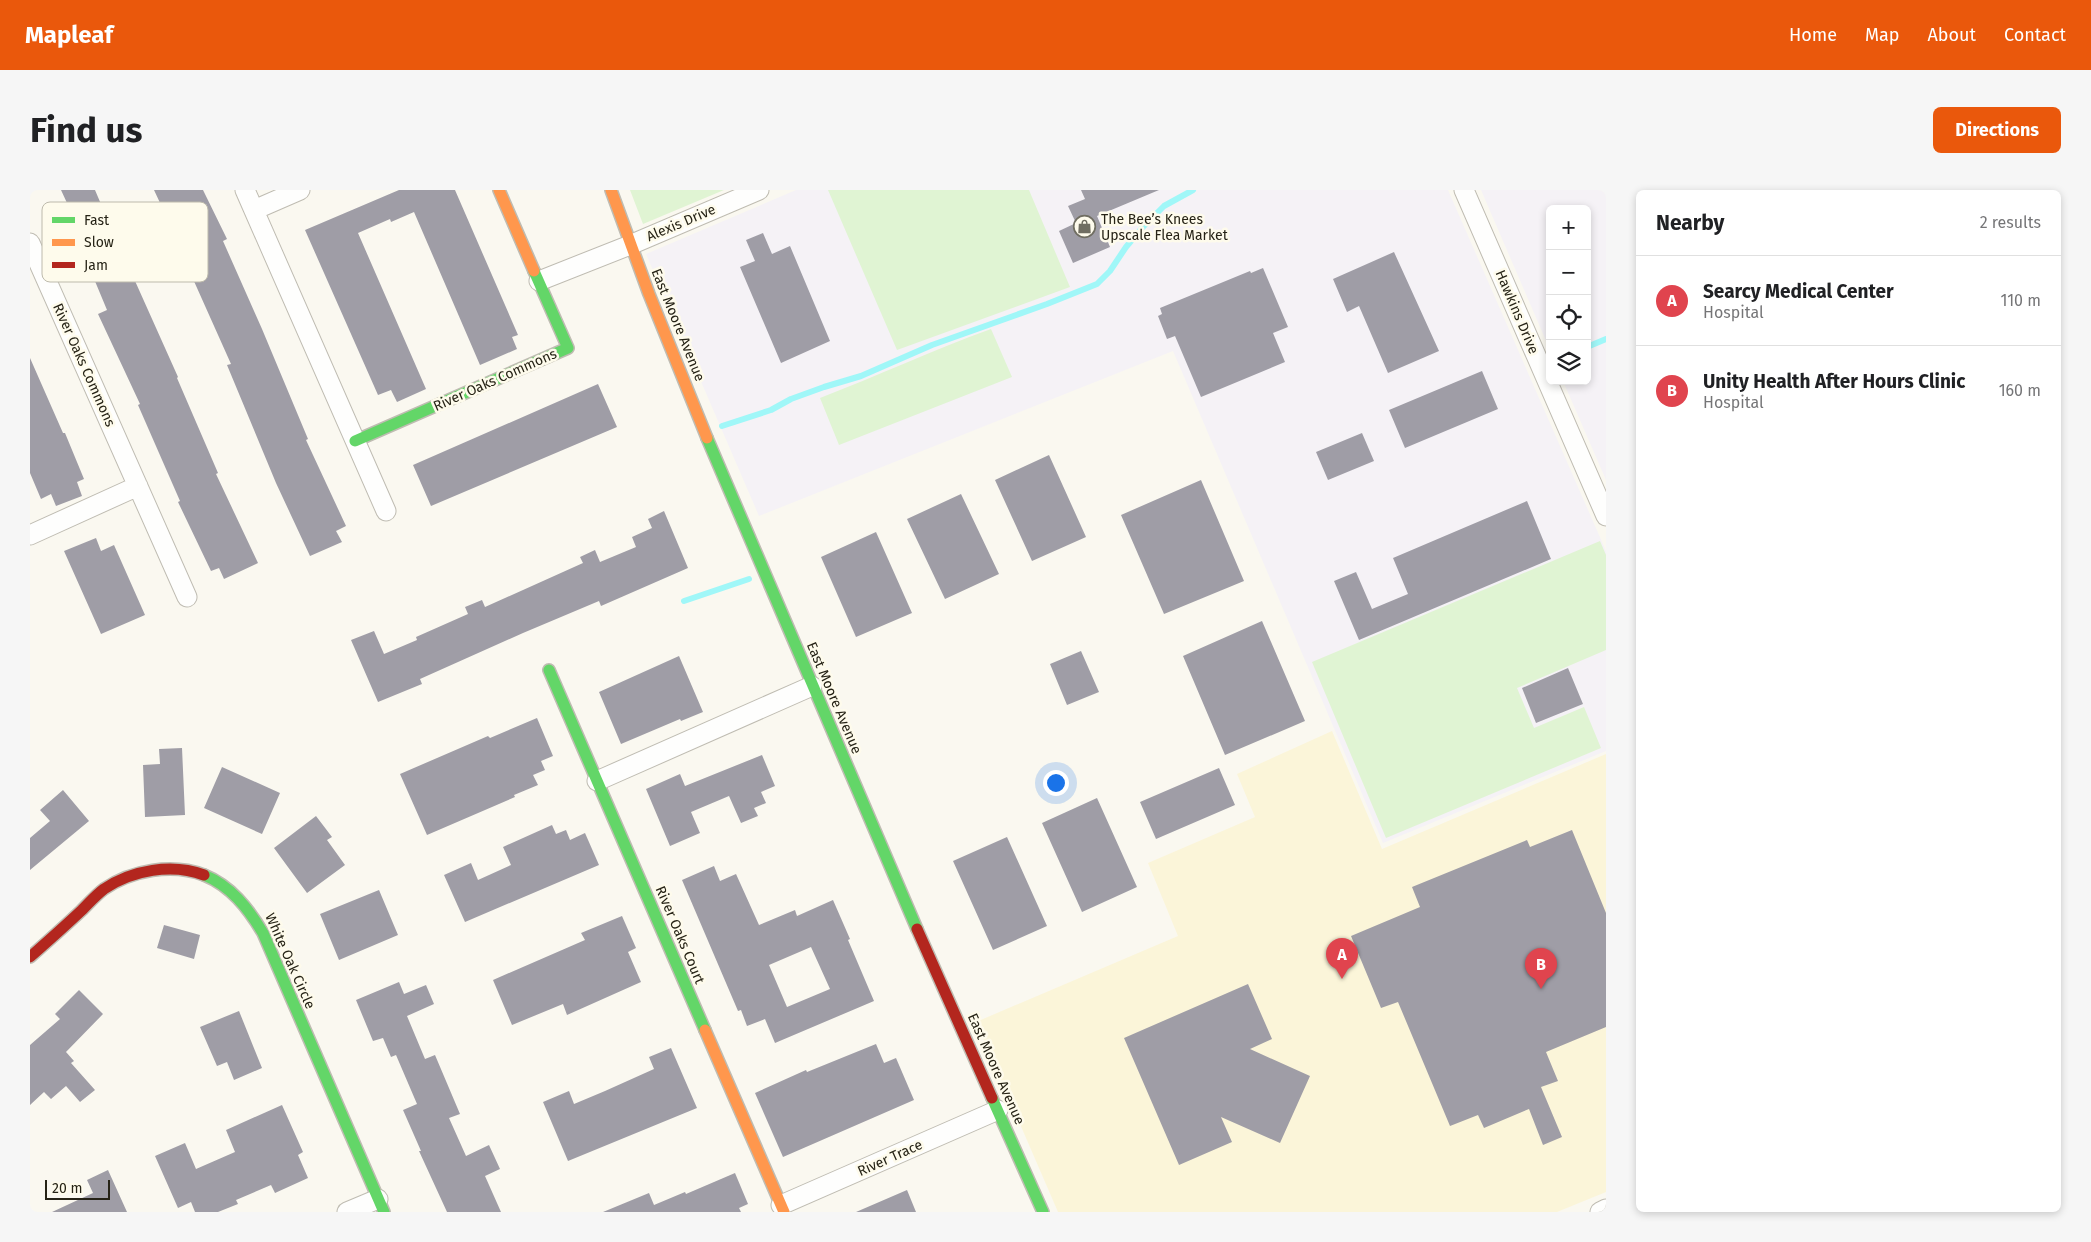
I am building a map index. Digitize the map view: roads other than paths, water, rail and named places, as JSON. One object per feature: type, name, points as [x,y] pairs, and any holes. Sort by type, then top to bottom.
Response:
[{"type":"street","points":[[245,190],[386,511]]},
{"type":"street","points":[[254,210],[300,190]]},
{"type":"street","name":"River Oaks Commons","points":[[355,441],[568,348],[499,190]]},
{"type":"street","name":"East Moore Avenue","points":[[611,190],[630,245],[732,499],[885,857],[1042,1212]]},
{"type":"street","name":"Alexis Drive","points":[[630,245],[759,190]]},
{"type":"street","name":"Hawkins Drive","points":[[1464,190],[1606,516]]},
{"type":"street","name":"River Oaks Commons","points":[[30,243],[42,270]]},
{"type":"street","points":[[539,281],[630,245]]},
{"type":"street","name":"River Oaks Commons","points":[[47,282],[187,597]]},
{"type":"street","points":[[30,535],[138,486]]},
{"type":"street","name":"River Oaks Court","points":[[549,670],[782,1208]]},
{"type":"street","points":[[597,781],[812,686]]},
{"type":"street","name":"White Oak Circle","points":[[30,957],[103,890],[122,879],[161,868],[179,868],[202,873],[222,884],[241,900],[253,914],[263,933],[381,1205]]},
{"type":"street","name":"River Trace","points":[[782,1208],[998,1110]]},
{"type":"street","points":[[347,1212],[381,1205]]},
{"type":"street","points":[[1600,1212],[1606,1209]]},
{"type":"waterway","points":[[722,426],[771,410],[791,399],[824,387],[861,376],[932,345],[1097,284],[1110,271],[1126,247],[1143,227],[1164,206],[1193,190]]},
{"type":"waterway","points":[[1591,345],[1606,339]]},
{"type":"waterway","points":[[684,601],[749,579]]},
{"type":"place","name":"The Bee’s Knees Upscale Flea Market","points":[[1085,227]]},
{"type":"place","name":"Searcy Medical Center","points":[[1342,979]]},
{"type":"place","name":"Unity Health After Hours Clinic","points":[[1541,989]]}]
